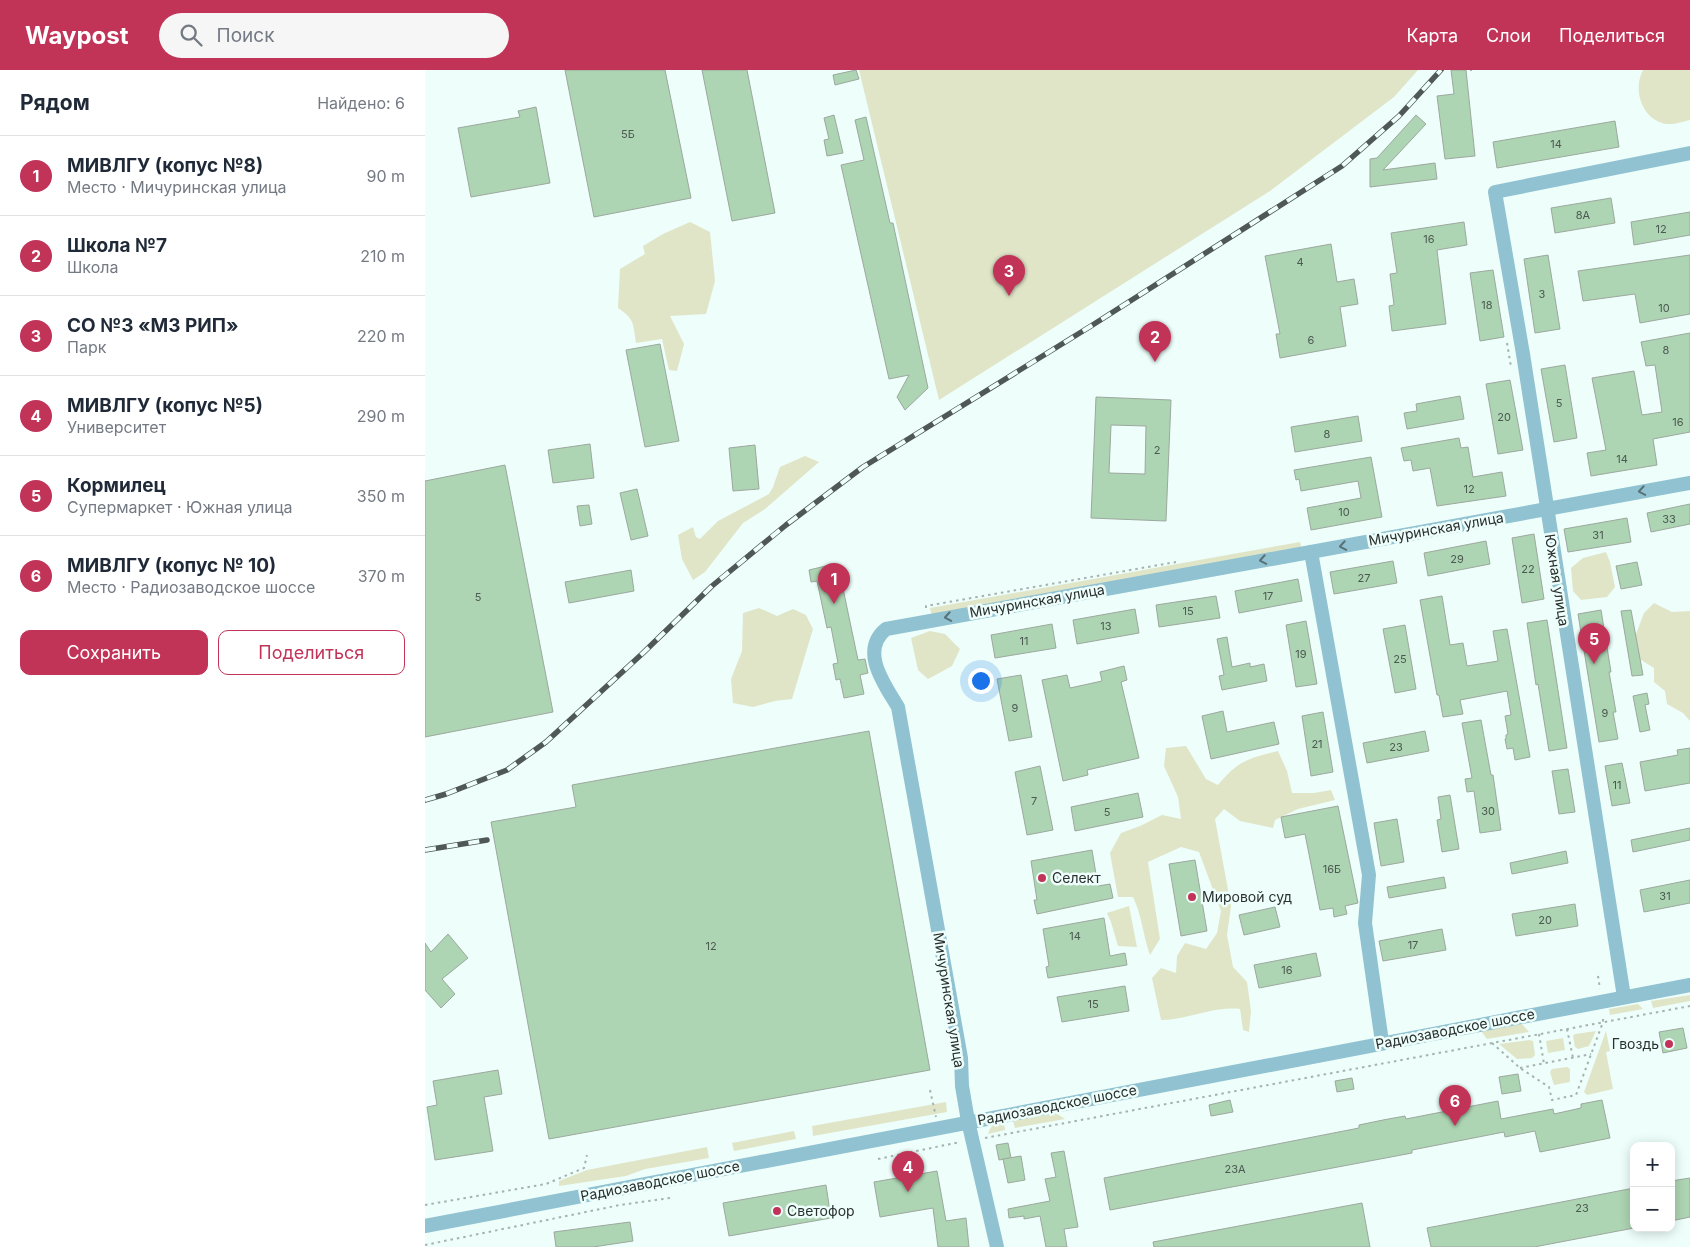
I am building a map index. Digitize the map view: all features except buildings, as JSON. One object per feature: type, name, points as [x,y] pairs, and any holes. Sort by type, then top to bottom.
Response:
[{"type":"street","name":"Южная улица","points":[[1624,997],[1523,354],[1495,192],[1690,153]]},
{"type":"street","name":"Мичуринская улица","points":[[997,1247],[974,1140],[968,1121],[961,1058],[898,707],[877,672],[874,650],[878,635],[886,629],[1690,483]]},
{"type":"street","points":[[1311,552],[1369,875],[1365,923],[1383,1042]]},
{"type":"street","name":"Радиозаводское шоссе","points":[[425,1226],[1690,984]]},
{"type":"path","points":[[1506,338],[1512,375]]},
{"type":"path","points":[[929,621],[926,606],[1181,561]]},
{"type":"path","points":[[1491,1043],[1520,1068],[1549,1087],[1552,1100],[1576,1095],[1603,1022],[1604,1011],[1598,976]]},
{"type":"path","points":[[879,1159],[1690,1006]]},
{"type":"path","points":[[1567,1029],[1573,1058]]},
{"type":"path","points":[[1539,1034],[1544,1064]]},
{"type":"path","points":[[1520,1068],[1591,1054]]},
{"type":"path","points":[[425,1205],[546,1184],[583,1168],[587,1155]]},
{"type":"path","points":[[425,1245],[619,1205],[670,1198]]},
{"type":"green space","points":[[859,70],[1418,70],[1394,97],[1270,191],[939,400]]},
{"type":"green space","points":[[1643,70],[1690,70],[1690,120],[1665,124],[1649,114],[1644,108],[1639,93],[1640,77]]},
{"type":"green space","points":[[690,222],[710,232],[715,281],[706,314],[670,316],[684,344],[677,371],[669,370],[662,339],[636,343],[632,322],[628,315],[618,308],[620,269],[645,254],[643,246],[663,234]]},
{"type":"green space","points":[[805,456],[819,462],[765,509],[743,523],[705,572],[693,580],[682,559],[678,535],[693,527],[696,537],[700,539],[718,521],[769,494],[780,467]]},
{"type":"green space","points":[[1300,542],[1302,550],[932,616],[930,608]]},
{"type":"green space","points":[[1606,552],[1615,587],[1607,597],[1581,600],[1573,591],[1571,568],[1583,558]]},
{"type":"green space","points":[[1654,603],[1672,612],[1690,611],[1690,721],[1683,713],[1667,704],[1665,691],[1654,682],[1654,668],[1638,658],[1633,642],[1644,613]]},
{"type":"green space","points":[[759,608],[777,616],[793,609],[806,615],[813,629],[792,699],[753,707],[733,703],[731,679],[742,651],[743,613]]},
{"type":"green space","points":[[930,631],[945,634],[960,649],[952,666],[928,679],[918,670],[911,638]]},
{"type":"green space","points":[[1186,746],[1206,779],[1218,785],[1244,762],[1278,751],[1287,771],[1292,793],[1314,793],[1331,790],[1335,800],[1298,809],[1275,820],[1273,828],[1240,821],[1224,809],[1215,819],[1231,906],[1227,935],[1233,967],[1247,982],[1251,1011],[1249,1032],[1243,1030],[1240,1009],[1220,1009],[1181,1018],[1161,1020],[1152,978],[1161,968],[1176,973],[1177,956],[1185,943],[1206,949],[1217,933],[1221,911],[1199,852],[1181,847],[1148,862],[1160,939],[1150,955],[1133,897],[1118,897],[1110,853],[1121,833],[1162,815],[1181,819],[1178,797],[1164,766],[1166,748]]},
{"type":"green space","points":[[1129,906],[1137,947],[1118,946],[1107,913]]},
{"type":"green space","points":[[1690,995],[1690,1001],[1653,1008],[1651,1001]]},
{"type":"green space","points":[[1638,1004],[1643,1009],[1610,1015],[1609,1009]]},
{"type":"green space","points":[[1522,1024],[1529,1032],[1487,1039],[1481,1031]]},
{"type":"green space","points":[[1596,1031],[1589,1046],[1578,1049],[1575,1047],[1573,1036],[1575,1034]]},
{"type":"green space","points":[[1606,1031],[1610,1051],[1606,1052],[1613,1089],[1587,1095],[1584,1092]]},
{"type":"green space","points":[[1563,1038],[1565,1050],[1548,1053],[1546,1041]]},
{"type":"green space","points":[[1533,1041],[1535,1055],[1532,1058],[1517,1059],[1499,1044]]},
{"type":"green space","points":[[1567,1067],[1570,1069],[1570,1082],[1554,1085],[1550,1072],[1552,1069]]},
{"type":"green space","points":[[946,1102],[947,1112],[813,1136],[812,1126]]},
{"type":"green space","points":[[1056,1113],[1065,1119],[1015,1128],[1013,1121]]},
{"type":"green space","points":[[1004,1122],[1005,1130],[988,1134],[994,1125]]},
{"type":"green space","points":[[794,1131],[796,1139],[734,1151],[732,1143]]},
{"type":"green space","points":[[707,1147],[709,1158],[645,1169],[626,1176],[559,1186],[559,1181],[587,1170]]},
{"type":"railway","points":[[425,800],[446,794],[507,770],[546,742],[643,653],[712,586],[786,525],[863,467],[1091,326],[1342,166],[1399,116],[1441,70]]},
{"type":"railway","points":[[425,850],[487,840]]},
{"type":"place","name":"СО №3 «МЗ РИП»","points":[[1009,296]]},
{"type":"place","name":"Школа №7","points":[[1155,362]]},
{"type":"place","name":"МИВЛГУ (копус №8)","points":[[834,604]]},
{"type":"place","name":"Кормилец","points":[[1594,664]]},
{"type":"place","name":"Селект","points":[[1042,878]]},
{"type":"place","name":"Мировой суд","points":[[1192,897]]},
{"type":"place","name":"Гвоздь","points":[[1669,1044]]},
{"type":"place","name":"МИВЛГУ (копус № 10)","points":[[1455,1126]]},
{"type":"place","name":"МИВЛГУ (копус №5)","points":[[908,1192]]},
{"type":"place","name":"Светофор","points":[[777,1211]]}]
